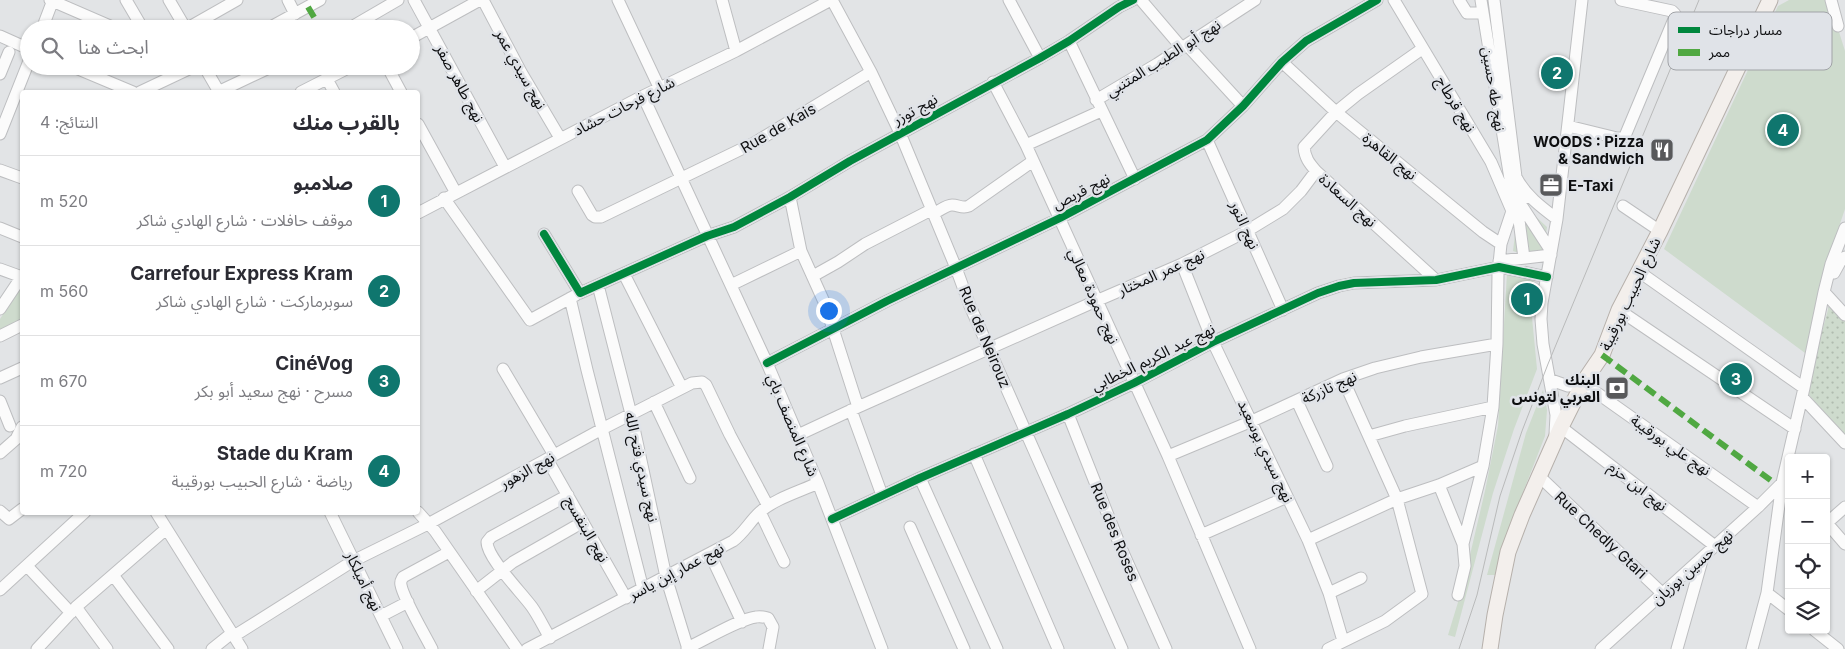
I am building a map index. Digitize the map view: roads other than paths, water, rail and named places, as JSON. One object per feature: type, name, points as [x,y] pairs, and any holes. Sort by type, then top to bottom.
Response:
[{"type":"main road","name":"شارع الحبيب بورقيبة","points":[[1764,12],[1770,0]]},
{"type":"main road","name":"شارع الحبيب بورقيبة","points":[[1490,649],[1508,552],[1562,427],[1583,383],[1602,355],[1619,310],[1638,270],[1660,231],[1737,70]]},
{"type":"street","points":[[45,20],[52,0],[97,20]]},
{"type":"street","points":[[126,0],[137,20]]},
{"type":"street","points":[[169,0],[181,20]]},
{"type":"street","points":[[198,20],[236,0]]},
{"type":"street","points":[[288,0],[295,14]]},
{"type":"street","points":[[284,20],[320,0]]},
{"type":"street","points":[[364,20],[398,0]]},
{"type":"street","name":"نهج طاهر صفر","points":[[414,0],[505,167]]},
{"type":"street","points":[[420,33],[481,0]]},
{"type":"street","name":"نهج سيدي عمر","points":[[481,0],[560,138]]},
{"type":"street","points":[[618,0],[659,88]]},
{"type":"street","points":[[722,0],[736,51]]},
{"type":"street","name":"شارع فرحات حشاد","points":[[420,212],[560,138],[736,51],[832,0]]},
{"type":"street","name":"Rue de Neirouz","points":[[832,0],[871,72],[900,133],[1025,434],[1122,649]]},
{"type":"street","points":[[1009,0],[1040,58]]},
{"type":"street","name":"نهج توزر","points":[[444,198],[530,320],[598,285],[708,236],[734,227],[790,198],[850,160],[1040,58],[1069,41],[1119,6],[1133,0]]},
{"type":"street","points":[[1142,0],[1243,106]]},
{"type":"street","name":"نهج أبو الطيب المتنبي","points":[[1096,100],[1185,46],[1255,0]]},
{"type":"street","name":"نهج قربص","points":[[767,363],[832,328],[1060,218],[1207,140],[1243,106],[1282,62],[1306,41],[1377,0]]},
{"type":"street","name":"نهج قرطاج","points":[[1394,0],[1491,162],[1519,203]]},
{"type":"street","points":[[1458,0],[1467,13],[1482,14]]},
{"type":"street","name":"نهج طه حسين","points":[[1481,0],[1512,178]]},
{"type":"street","name":"نهج طه حسين","points":[[1494,0],[1512,178]]},
{"type":"street","points":[[1555,442],[1556,415],[1543,344],[1541,319],[1542,303],[1558,219],[1582,0]]},
{"type":"street","points":[[1621,0],[1673,12]]},
{"type":"street","points":[[1831,0],[1838,26]]},
{"type":"street","points":[[1568,126],[1617,138],[1625,136],[1668,33]]},
{"type":"street","points":[[0,36],[20,45]]},
{"type":"street","points":[[1069,41],[1134,179]]},
{"type":"street","points":[[1336,112],[1422,49]]},
{"type":"street","points":[[0,74],[9,52]]},
{"type":"street","name":"نهج القاهرة","points":[[1282,62],[1336,112],[1483,232],[1501,244]]},
{"type":"street","name":"Rue de Kais","points":[[578,191],[592,215],[599,218],[754,144],[871,72]]},
{"type":"street","points":[[0,134],[24,75]]},
{"type":"street","points":[[93,75],[129,90]]},
{"type":"street","points":[[144,90],[176,75]]},
{"type":"street","points":[[209,75],[218,90]]},
{"type":"street","points":[[223,90],[254,75]]},
{"type":"street","points":[[306,90],[336,75]]},
{"type":"street","points":[[392,75],[400,90]]},
{"type":"street","points":[[327,80],[333,90]]},
{"type":"street","name":"نهج حمودة معالي","points":[[993,82],[1026,145],[1168,456],[1250,649]]},
{"type":"street","name":"شارع المنصف باي","points":[[643,96],[767,363],[818,483],[882,649]]},
{"type":"street","points":[[1026,145],[1101,111]]},
{"type":"street","name":"نهج السعادة","points":[[1336,112],[1304,147],[1304,155],[1316,171],[1436,280]]},
{"type":"street","points":[[420,128],[456,193]]},
{"type":"street","name":"نهج النور","points":[[1207,140],[1283,310]]},
{"type":"street","points":[[813,276],[865,244],[932,212],[953,205],[964,208],[969,206],[1033,160]]},
{"type":"street","points":[[0,170],[20,177]]},
{"type":"street","name":"نهج عمر المختار","points":[[798,435],[1182,264],[1247,232],[1283,209],[1301,191],[1316,171]]},
{"type":"street","points":[[1512,178],[1512,191],[1551,253]]},
{"type":"street","points":[[790,198],[801,251],[825,304],[882,495]]},
{"type":"street","points":[[1519,203],[1539,206],[1558,219]]},
{"type":"street","points":[[1463,544],[1483,466],[1492,407],[1497,344],[1501,244],[1519,203]]},
{"type":"street","points":[[1519,203],[1524,258]]},
{"type":"street","points":[[1623,206],[1660,231]]},
{"type":"street","points":[[0,228],[20,236]]},
{"type":"street","points":[[1790,454],[1824,292],[1831,264],[1845,228]]},
{"type":"street","points":[[544,234],[575,296],[602,429],[643,589]]},
{"type":"street","points":[[731,285],[801,251]]},
{"type":"street","name":"نهج عبد الكريم الخطابي","points":[[832,519],[974,454],[1025,434],[1318,293],[1354,283],[1436,280],[1551,253]]},
{"type":"street","points":[[1824,292],[1840,262],[1845,257]]},
{"type":"street","name":"نهج سيدي بوسعيد","points":[[1182,264],[1213,342],[1308,540],[1329,593],[1344,641]]},
{"type":"street","points":[[1499,264],[1547,277]]},
{"type":"street","points":[[0,269],[20,279]]},
{"type":"street","points":[[1638,270],[1803,392],[1845,443]]},
{"type":"street","points":[[624,274],[682,388]]},
{"type":"street","points":[[1,307],[20,283]]},
{"type":"street","name":"نهج سيدي فتح الله","points":[[598,285],[631,414],[666,577],[688,649]]},
{"type":"street","points":[[1824,292],[1845,314]]},
{"type":"street","points":[[1619,310],[1795,430]]},
{"type":"street","points":[[0,336],[20,326]]},
{"type":"street","name":"نهج تازركة","points":[[1168,456],[1252,421],[1343,379],[1375,368],[1421,357],[1497,344]]},
{"type":"street","points":[[0,378],[20,369]]},
{"type":"street","name":"نهج البنفسج","points":[[504,369],[568,495],[626,598]]},
{"type":"street","points":[[1328,649],[1385,622],[1422,594],[1397,499],[1343,379]]},
{"type":"street","points":[[1551,380],[1568,386],[1583,383]]},
{"type":"street","name":"نهج الزهور","points":[[212,649],[233,634],[353,561],[428,524],[602,429],[697,382],[706,385],[764,509],[784,562]]},
{"type":"street","name":"نهج علي بورقيبة","points":[[1583,383],[1758,507]]},
{"type":"street","points":[[0,401],[5,428],[20,421]]},
{"type":"street","points":[[1297,401],[1327,466]]},
{"type":"street","points":[[654,402],[690,478]]},
{"type":"street","points":[[1369,436],[1492,407]]},
{"type":"street","name":"Rue des Roses","points":[[1068,414],[1121,548],[1166,649]]},
{"type":"street","name":"نهج ابن حزم","points":[[1562,427],[1715,546]]},
{"type":"street","points":[[0,454],[16,439],[20,431]]},
{"type":"street","points":[[974,454],[1058,649]]},
{"type":"street","points":[[1308,540],[1397,499],[1483,466]]},
{"type":"street","name":"Rue Chedly Gtari","points":[[1540,477],[1663,594]]},
{"type":"street","points":[[1752,649],[1766,592],[1785,477]]},
{"type":"street","name":"نهج حسين بوزيان","points":[[1601,649],[1758,507],[1785,477]]},
{"type":"street","points":[[920,478],[997,649]]},
{"type":"street","name":"نهج عمار إبن ياسر","points":[[527,649],[710,554],[742,534],[764,509],[818,483]]},
{"type":"street","points":[[1439,484],[1463,544],[1465,566],[1458,595]]},
{"type":"street","points":[[550,638],[532,607],[487,548],[487,542],[489,538],[568,495]]},
{"type":"street","points":[[1201,535],[1288,497]]},
{"type":"street","points":[[1830,520],[1845,507]]},
{"type":"street","points":[[0,512],[9,519],[20,511]]},
{"type":"street","points":[[420,514],[449,552],[517,649]]},
{"type":"street","points":[[0,590],[82,515]]},
{"type":"street","points":[[158,515],[242,649]]},
{"type":"street","name":"نهج أميلكار","points":[[331,515],[397,649]]},
{"type":"street","points":[[476,591],[502,570],[583,522]]},
{"type":"street","points":[[1830,526],[1845,544]]},
{"type":"street","points":[[910,528],[964,649]]},
{"type":"street","points":[[37,649],[74,610],[166,529]]},
{"type":"street","points":[[432,649],[401,586],[403,578],[449,552]]},
{"type":"street","points":[[710,554],[742,622]]},
{"type":"street","points":[[1677,649],[1703,557]]},
{"type":"street","points":[[27,566],[74,610],[107,649]]},
{"type":"street","points":[[113,575],[168,649]]},
{"type":"street","points":[[1329,593],[1360,578]]},
{"type":"street","points":[[1766,592],[1785,607]]},
{"type":"street","points":[[381,616],[408,602]]},
{"type":"street","points":[[688,649],[742,622],[763,616],[768,618],[773,627],[769,649]]},
{"type":"street","points":[[1819,634],[1837,649],[1845,642]]},
{"type":"tram line","points":[[1694,12],[1699,0]]},
{"type":"tram line","points":[[1459,649],[1477,595],[1500,496],[1522,431],[1670,70]]},
{"type":"place","name":"Carrefour Express Kram","points":[[1557,73]]},
{"type":"place","name":"Stade du Kram","points":[[1783,130]]},
{"type":"place","name":"WOODS : Pizza & Sandwich","points":[[1662,150]]},
{"type":"place","name":"E-Taxi","points":[[1551,185]]},
{"type":"place","name":"صلامبو","points":[[1527,299]]},
{"type":"place","name":"CinéVog","points":[[1736,379]]},
{"type":"place","name":"البنك العربي لتونس","points":[[1617,388]]}]
